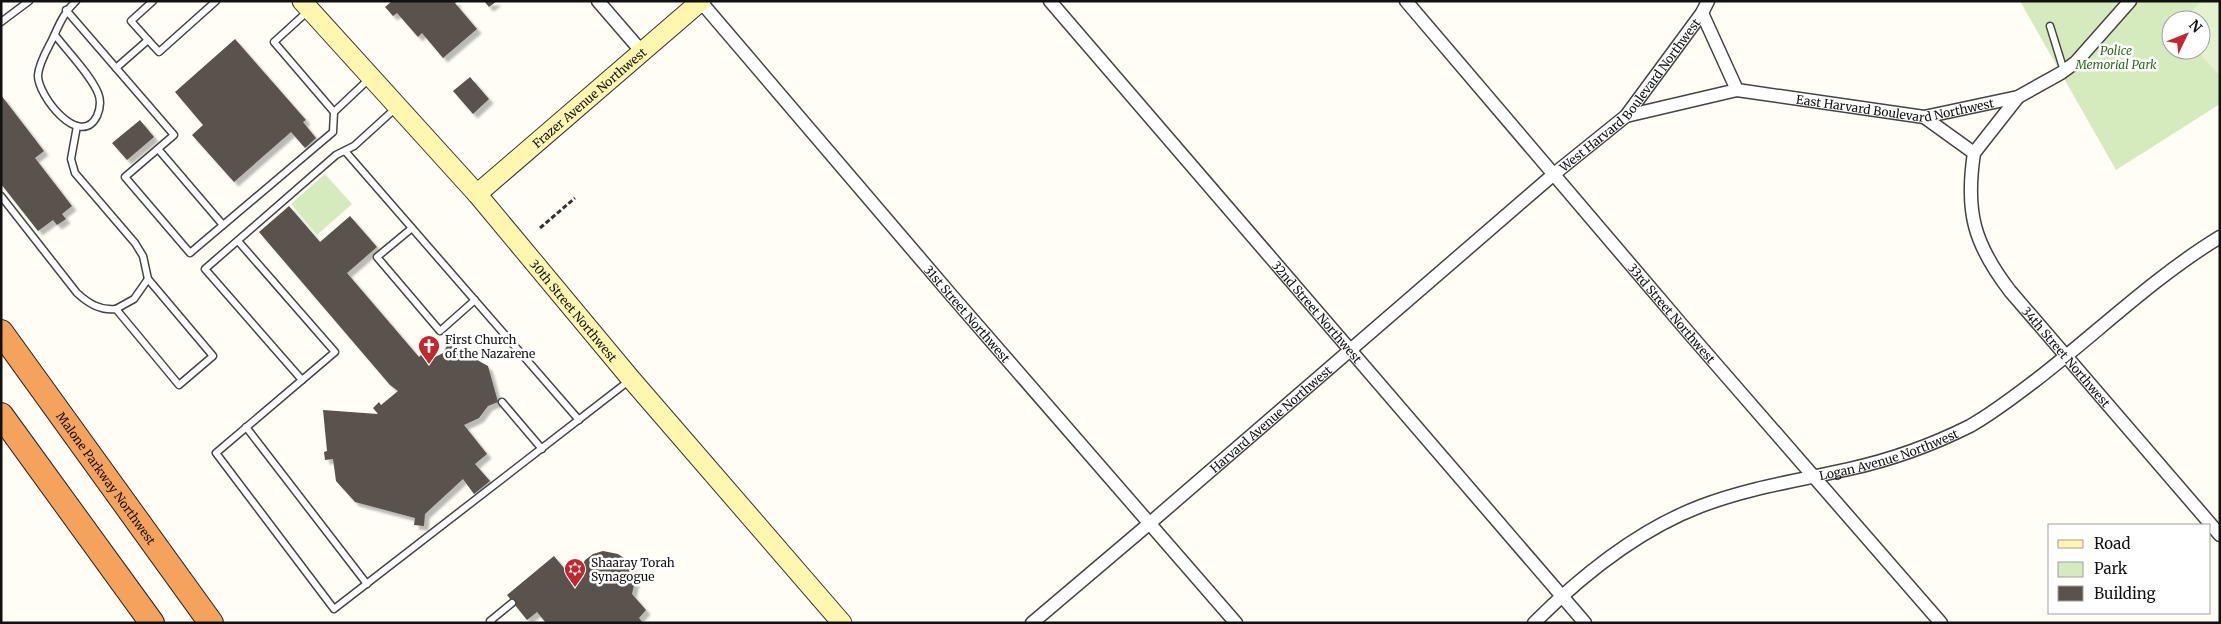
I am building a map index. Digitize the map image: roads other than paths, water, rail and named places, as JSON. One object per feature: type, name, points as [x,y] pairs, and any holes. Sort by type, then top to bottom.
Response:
[{"type":"highway","name":"Malone Parkway Northwest","points":[[1,332],[212,623]]},
{"type":"highway","points":[[1,415],[152,623]]},
{"type":"main road","name":"Frazer Avenue Northwest","points":[[477,194],[701,1]]},
{"type":"main road","name":"30th Street Northwest","points":[[306,5],[477,194],[631,379],[842,623]]},
{"type":"street","points":[[598,1],[642,52]]},
{"type":"street","name":"31st Street Northwest","points":[[701,1],[1236,623]]},
{"type":"street","name":"32nd Street Northwest","points":[[1050,1],[1585,623]]},
{"type":"street","name":"33rd Street Northwest","points":[[1406,1],[1688,332],[1941,623]]},
{"type":"street","name":"East Harvard Boulevard Northwest","points":[[1626,116],[1737,90],[1924,117],[2018,97],[2064,71],[2076,62],[2130,1]]},
{"type":"street","name":"West Harvard Boulevard Northwest","points":[[1554,174],[1626,116],[1705,7]]},
{"type":"street","name":"West Harvard Boulevard Northwest","points":[[1705,7],[1737,90]]},
{"type":"street","name":"34th Street Northwest","points":[[2018,97],[1974,153],[1970,174],[1971,212],[1981,245],[1992,267],[2010,291],[2210,524]]},
{"type":"street","points":[[1924,117],[1974,153]]},
{"type":"street","name":"Harvard Avenue Northwest","points":[[1032,623],[1554,174]]},
{"type":"street","name":"Logan Avenue Northwest","points":[[1534,623],[1613,555],[1662,523],[1730,497],[1814,476],[1851,469],[1901,454],[1946,437],[1983,418],[2066,357],[2179,264],[2220,237]]},
{"type":"street","name":"34th Street Northwest","points":[[2211,525],[2220,535]]},
{"type":"lane","points":[[1,22],[28,1]]},
{"type":"lane","points":[[54,35],[99,95],[100,105],[94,119],[86,125],[76,126],[68,122],[45,95],[38,80],[40,65],[54,35],[66,10],[76,1]]},
{"type":"lane","points":[[153,1],[131,21],[159,52],[216,1]]},
{"type":"lane","points":[[66,10],[174,135],[125,177],[190,253],[333,132],[334,112],[274,42],[306,5]]},
{"type":"lane","points":[[2050,26],[2064,71]]},
{"type":"lane","points":[[116,68],[148,40]]},
{"type":"lane","points":[[334,112],[371,77]]},
{"type":"lane","points":[[302,380],[205,270],[336,155],[354,146],[398,107]]},
{"type":"lane","points":[[76,126],[71,159],[73,170],[138,247],[147,265],[148,279],[212,356],[180,385],[116,309]]},
{"type":"lane","points":[[158,149],[222,225]]},
{"type":"lane","points":[[345,151],[579,420]]},
{"type":"lane","points":[[1,196],[77,293],[90,303],[100,308],[116,309],[134,299],[148,279]]},
{"type":"lane","points":[[412,228],[377,257],[440,331],[475,300]]},
{"type":"lane","points":[[238,241],[335,352],[216,453],[334,609],[631,379]]},
{"type":"lane","points":[[502,402],[542,449]]},
{"type":"lane","points":[[246,427],[367,584]]},
{"type":"lane","points":[[492,623],[490,621],[512,603]]},
{"type":"place","name":"First Church of the Nazarene","points":[[429,365]]},
{"type":"place","name":"Shaaray Torah Synagogue","points":[[575,588]]},
{"type":"park label","name":"Police Memorial Park","points":[[2116,57]]}]
